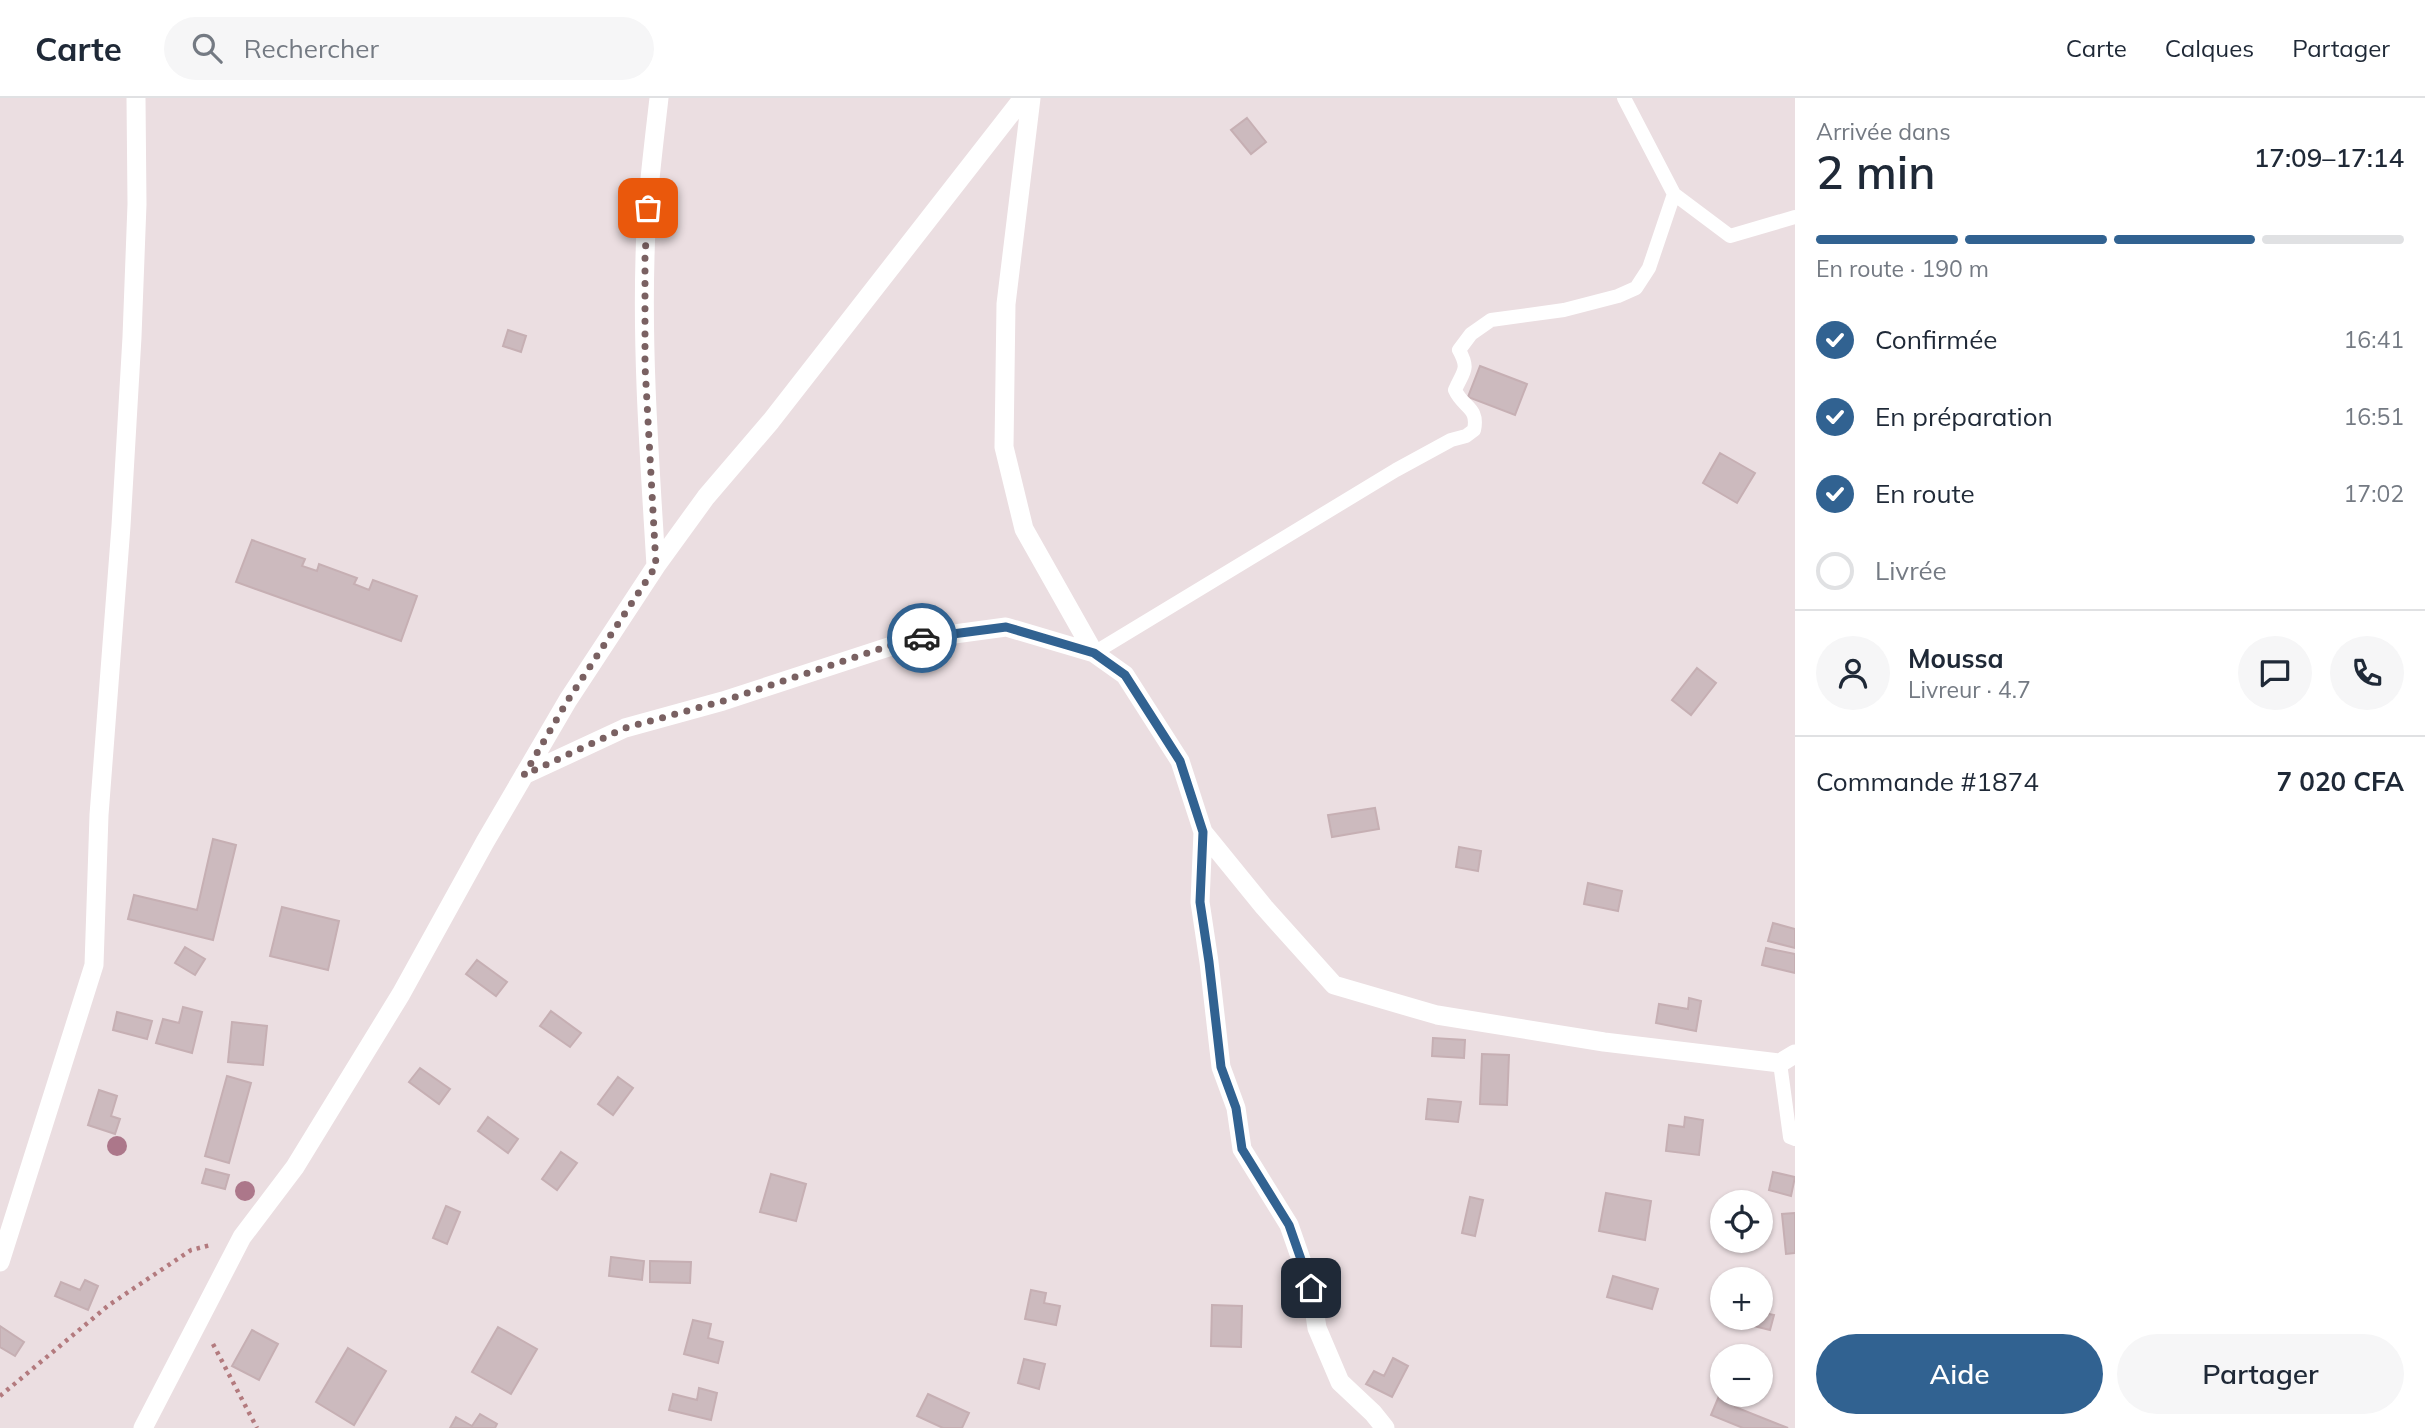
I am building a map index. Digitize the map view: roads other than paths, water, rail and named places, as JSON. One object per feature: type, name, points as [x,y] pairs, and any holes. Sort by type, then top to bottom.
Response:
[{"type":"street","points":[[0,1262],[94,965],[99,815],[121,526],[132,323],[137,204],[136,98]]},
{"type":"street","points":[[656,566],[645,366],[645,256],[659,98]]},
{"type":"street","points":[[143,1428],[242,1237],[295,1167],[366,1052],[568,700],[656,566],[706,497],[771,421],[1024,98]]},
{"type":"street","points":[[1031,98],[1006,304],[1004,447],[1024,529],[1094,653]]},
{"type":"street","points":[[524,775],[625,728],[723,701],[910,639],[1006,627],[1094,653],[1125,675],[1180,761],[1203,832],[1200,902],[1221,1067],[1236,1108],[1242,1149],[1289,1225],[1311,1288],[1317,1328],[1340,1382],[1385,1428]]},
{"type":"street","points":[[1203,832],[1264,907],[1334,985],[1437,1015],[1604,1042],[1788,1058]]},
{"type":"lane","points":[[1624,98],[1674,194],[1730,236],[1795,217]]},
{"type":"lane","points":[[1094,653],[1396,470],[1474,430],[1474,412],[1459,398],[1455,390],[1466,370],[1465,360],[1459,349],[1471,334],[1491,320],[1564,310],[1618,296],[1636,288],[1649,268],[1674,194]]},
{"type":"lane","points":[[1788,1058],[1790,1137],[1795,1139]]}]
